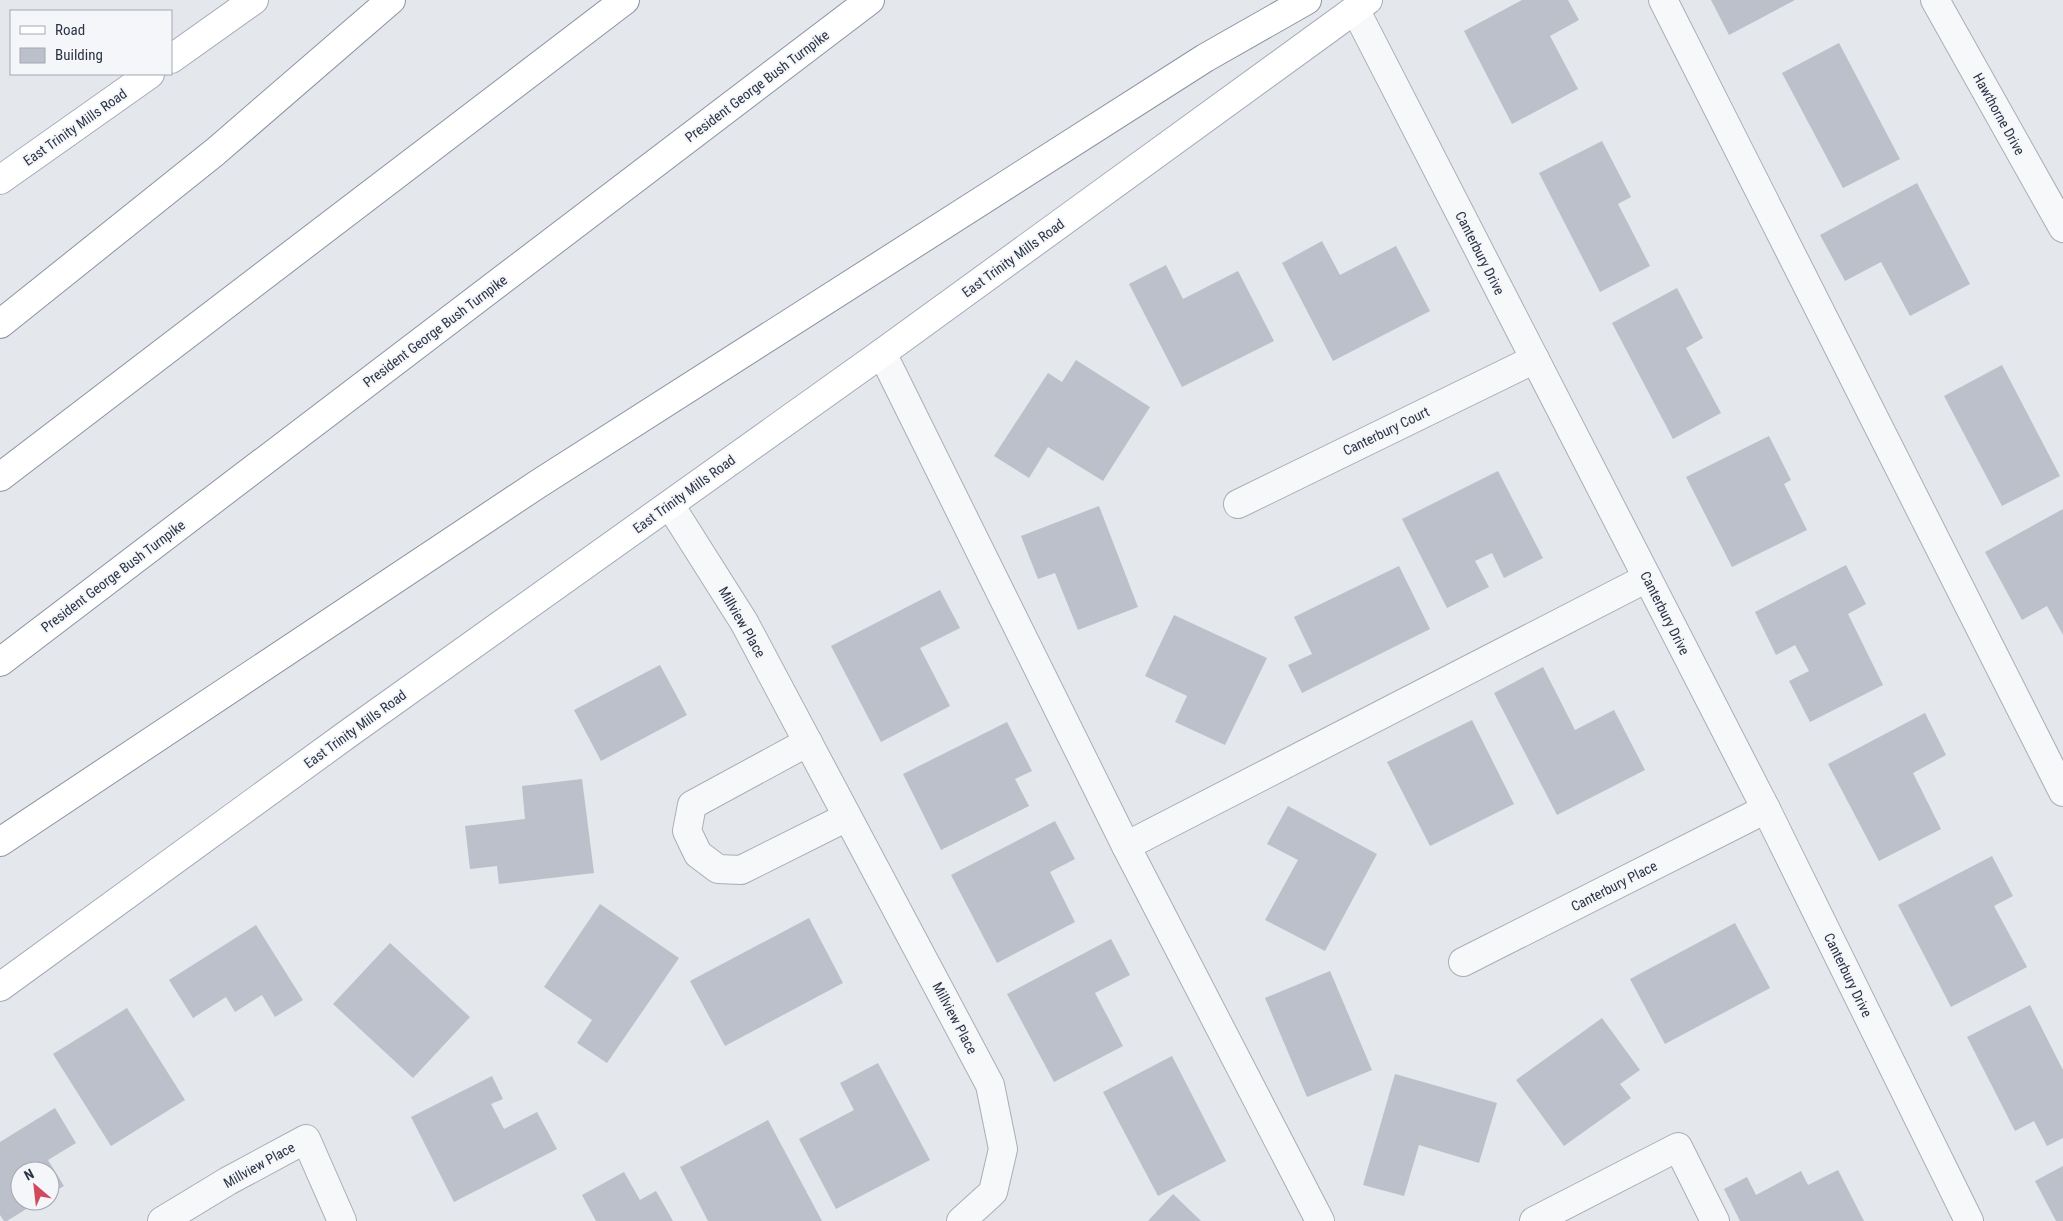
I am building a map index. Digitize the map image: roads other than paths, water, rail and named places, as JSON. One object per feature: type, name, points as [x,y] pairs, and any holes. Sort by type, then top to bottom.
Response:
[{"type":"main road","points":[[172,58],[254,0]]},
{"type":"main road","points":[[0,324],[215,152],[391,0]]},
{"type":"main road","points":[[0,476],[625,0]]},
{"type":"main road","name":"President George Bush Turnpike","points":[[0,662],[870,0]]},
{"type":"main road","points":[[0,842],[538,484],[1205,58],[1307,0]]},
{"type":"main road","name":"East Trinity Mills Road","points":[[0,987],[349,733],[882,353],[1361,4]]},
{"type":"main road","name":"East Trinity Mills Road","points":[[0,180],[149,75]]},
{"type":"street","points":[[1663,0],[2063,792]]},
{"type":"street","name":"Hawthorne Drive","points":[[1935,0],[2063,228]]},
{"type":"street","name":"Canterbury Drive","points":[[1361,4],[1535,359],[1766,809],[1969,1221]]},
{"type":"street","points":[[882,353],[1126,846],[1320,1221]]},
{"type":"street","name":"Canterbury Court","points":[[1238,504],[1535,359]]},
{"type":"street","name":"Millview Place","points":[[670,505],[744,622],[990,1085],[1003,1149],[993,1192],[961,1221]]},
{"type":"street","points":[[1126,846],[1647,578]]},
{"type":"street","points":[[808,742],[692,805],[687,831],[698,854],[718,869],[741,870],[847,817]]},
{"type":"street","name":"Canterbury Place","points":[[1463,962],[1766,809]]},
{"type":"street","name":"Millview Place","points":[[162,1221],[228,1182],[306,1140],[342,1221]]},
{"type":"street","points":[[1534,1221],[1678,1147],[1715,1221]]}]
